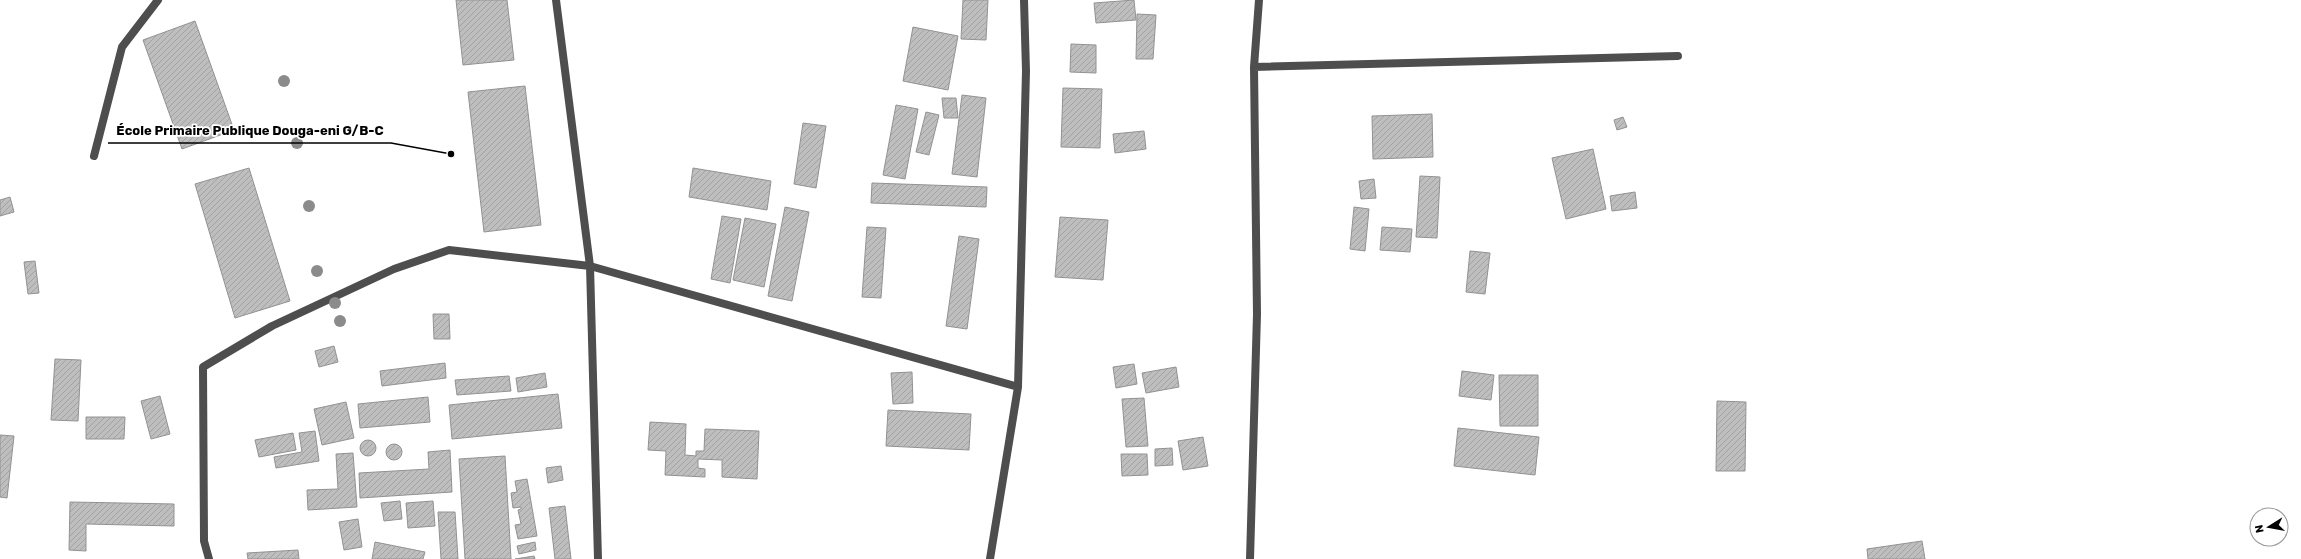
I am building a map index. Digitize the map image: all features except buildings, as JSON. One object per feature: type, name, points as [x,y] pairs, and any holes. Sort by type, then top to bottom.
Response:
[{"type":"street","points":[[94,156],[122,47],[158,0]]},
{"type":"street","points":[[556,0],[590,266],[598,559]]},
{"type":"street","points":[[990,559],[1018,387],[1026,71],[1024,0]]},
{"type":"street","points":[[1250,559],[1257,314],[1254,67],[1259,0]]},
{"type":"street","points":[[1254,67],[1678,56]]},
{"type":"street","points":[[209,559],[204,541],[203,367],[272,326],[394,269],[449,250],[590,266],[1018,387]]},
{"type":"place","name":"École Primaire Publique Douga-eni G/B-C","points":[[451,154]]}]
